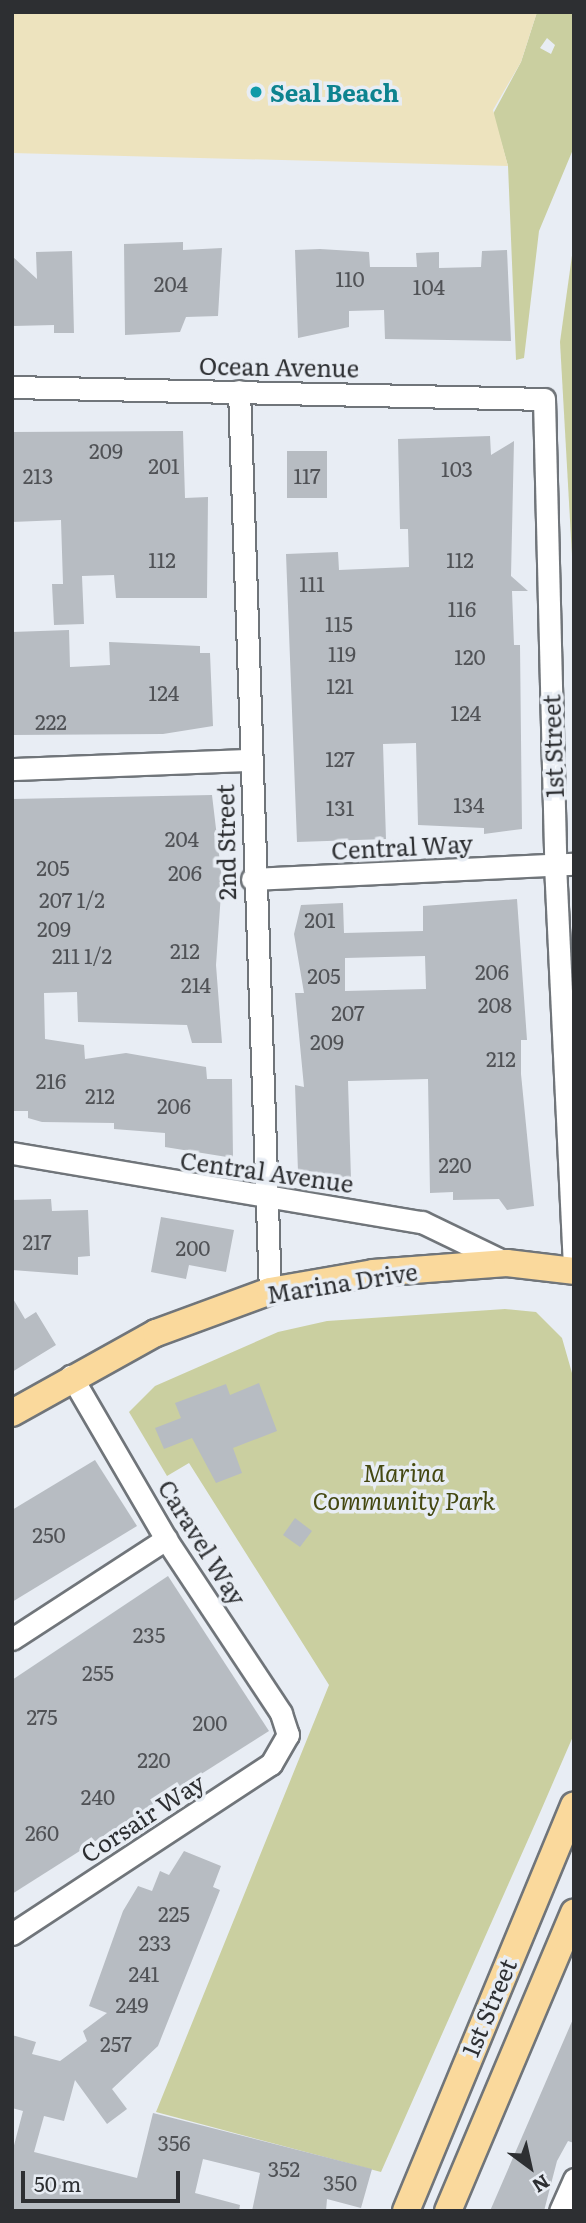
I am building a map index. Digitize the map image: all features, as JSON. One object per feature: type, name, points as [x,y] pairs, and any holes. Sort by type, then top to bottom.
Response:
[{"type":"main road","name":"Marina Drive","points":[[12,1413],[71,1376],[156,1333],[270,1291],[373,1273],[507,1263],[574,1271]]},
{"type":"main road","name":"1st Street","points":[[406,2211],[574,1805]]},
{"type":"main road","name":"1st Street","points":[[448,2211],[574,1913]]},
{"type":"street","name":"Ocean Avenue","points":[[12,387],[544,399]]},
{"type":"street","name":"2nd Street","points":[[239,391],[252,879],[270,1291]]},
{"type":"street","name":"1st Street","points":[[544,399],[564,864],[574,1260]]},
{"type":"street","points":[[12,769],[249,760]]},
{"type":"street","name":"Central Way","points":[[252,879],[564,864]]},
{"type":"street","name":"Central Avenue","points":[[12,1153],[422,1222],[507,1263]]},
{"type":"street","name":"Caravel Way","points":[[71,1376],[166,1539],[281,1713],[288,1735]]},
{"type":"street","points":[[12,1639],[166,1539]]},
{"type":"street","name":"Corsair Way","points":[[12,1934],[271,1764],[288,1735]]},
{"type":"street","points":[[560,2211],[574,2179]]},
{"type":"green space","points":[[537,12],[574,12],[574,147],[539,231],[524,358],[516,360],[508,166],[493,114],[521,62]],"holes":[[[547,38],[555,45],[551,54],[540,48]]]},
{"type":"green space","points":[[574,241],[574,591],[560,342]]},
{"type":"green space","name":"Marina Community Park","points":[[505,1309],[536,1312],[562,1338],[574,1380],[574,1734],[539,1815],[381,2172],[156,2112],[329,1685],[189,1463],[167,1476],[129,1412],[155,1386],[278,1332],[327,1321]]},
{"type":"sand","name":"Seal Beach","points":[[12,12],[537,12],[521,62],[493,110],[508,166],[12,153]]},
{"type":"building","points":[[183,242],[183,250],[222,248],[218,316],[186,317],[180,332],[125,335],[124,244]]},
{"type":"building","points":[[295,250],[369,252],[370,267],[417,267],[416,253],[439,252],[439,268],[481,267],[482,251],[507,250],[511,341],[385,339],[384,310],[349,311],[349,327],[298,338]]},
{"type":"building","points":[[72,251],[74,333],[54,333],[54,325],[13,326],[12,256],[37,279],[36,252]]},
{"type":"building","points":[[183,431],[185,498],[208,497],[207,598],[116,598],[114,575],[82,576],[84,624],[54,625],[52,584],[63,584],[61,520],[12,522],[12,432]]},
{"type":"building","points":[[490,436],[491,455],[514,441],[511,576],[528,591],[512,591],[514,645],[520,645],[522,829],[484,834],[484,828],[418,825],[416,743],[383,744],[386,839],[297,842],[286,554],[338,552],[339,570],[409,567],[408,529],[400,529],[398,439]]},
{"type":"building","points":[[287,451],[327,451],[327,498],[287,498]]},
{"type":"building","points":[[69,630],[70,667],[110,665],[109,642],[200,646],[200,653],[210,653],[213,726],[163,734],[12,735],[12,632]]},
{"type":"building","points":[[212,795],[222,879],[216,965],[222,1043],[192,1043],[187,1025],[78,1022],[77,992],[44,993],[45,1039],[84,1045],[85,1059],[126,1053],[206,1067],[207,1079],[232,1079],[233,1158],[165,1147],[165,1133],[114,1129],[114,1123],[42,1122],[28,1118],[28,1111],[12,1111],[12,799]]},
{"type":"building","points":[[517,899],[527,1040],[521,1040],[521,1074],[534,1206],[507,1210],[499,1199],[453,1200],[453,1192],[430,1193],[428,1079],[348,1081],[351,1179],[298,1172],[295,1085],[304,1087],[295,993],[304,993],[294,934],[301,905],[343,903],[344,933],[423,931],[423,906]],"holes":[[[425,956],[426,989],[345,991],[345,958]]]},
{"type":"building","points":[[51,1199],[52,1211],[88,1210],[90,1256],[78,1257],[78,1275],[12,1270],[12,1200]]},
{"type":"building","points":[[161,1217],[234,1230],[226,1272],[189,1265],[186,1279],[151,1272]]},
{"type":"building","points":[[12,1297],[25,1319],[36,1312],[56,1345],[12,1372]]},
{"type":"building","points":[[259,1383],[277,1431],[233,1448],[242,1473],[216,1483],[192,1438],[164,1449],[155,1428],[181,1418],[175,1403],[226,1384],[230,1395]]},
{"type":"building","points":[[95,1460],[137,1526],[12,1602],[12,1510]]},
{"type":"building","points":[[295,1518],[312,1531],[300,1547],[283,1535]]},
{"type":"building","points":[[168,1576],[269,1731],[12,1894],[12,1680]]},
{"type":"building","points":[[184,1851],[221,1866],[213,1887],[220,1890],[158,2046],[112,2089],[127,2109],[107,2124],[75,2080],[64,2121],[44,2116],[34,2152],[137,2178],[153,2113],[372,2169],[361,2208],[327,2199],[326,2211],[252,2211],[260,2173],[203,2159],[195,2193],[240,2205],[239,2211],[12,2211],[12,2153],[23,2111],[12,2108],[12,2035],[36,2042],[32,2054],[60,2061],[87,2041],[83,2031],[107,2013],[89,2006],[123,1911],[138,1886],[152,1891],[160,1871],[169,1875]]},
{"type":"building","points":[[573,2019],[574,2143],[568,2141],[557,2161],[544,2211],[490,2211]]},
{"type":"place","name":"Seal Beach","points":[[256,92]]}]
